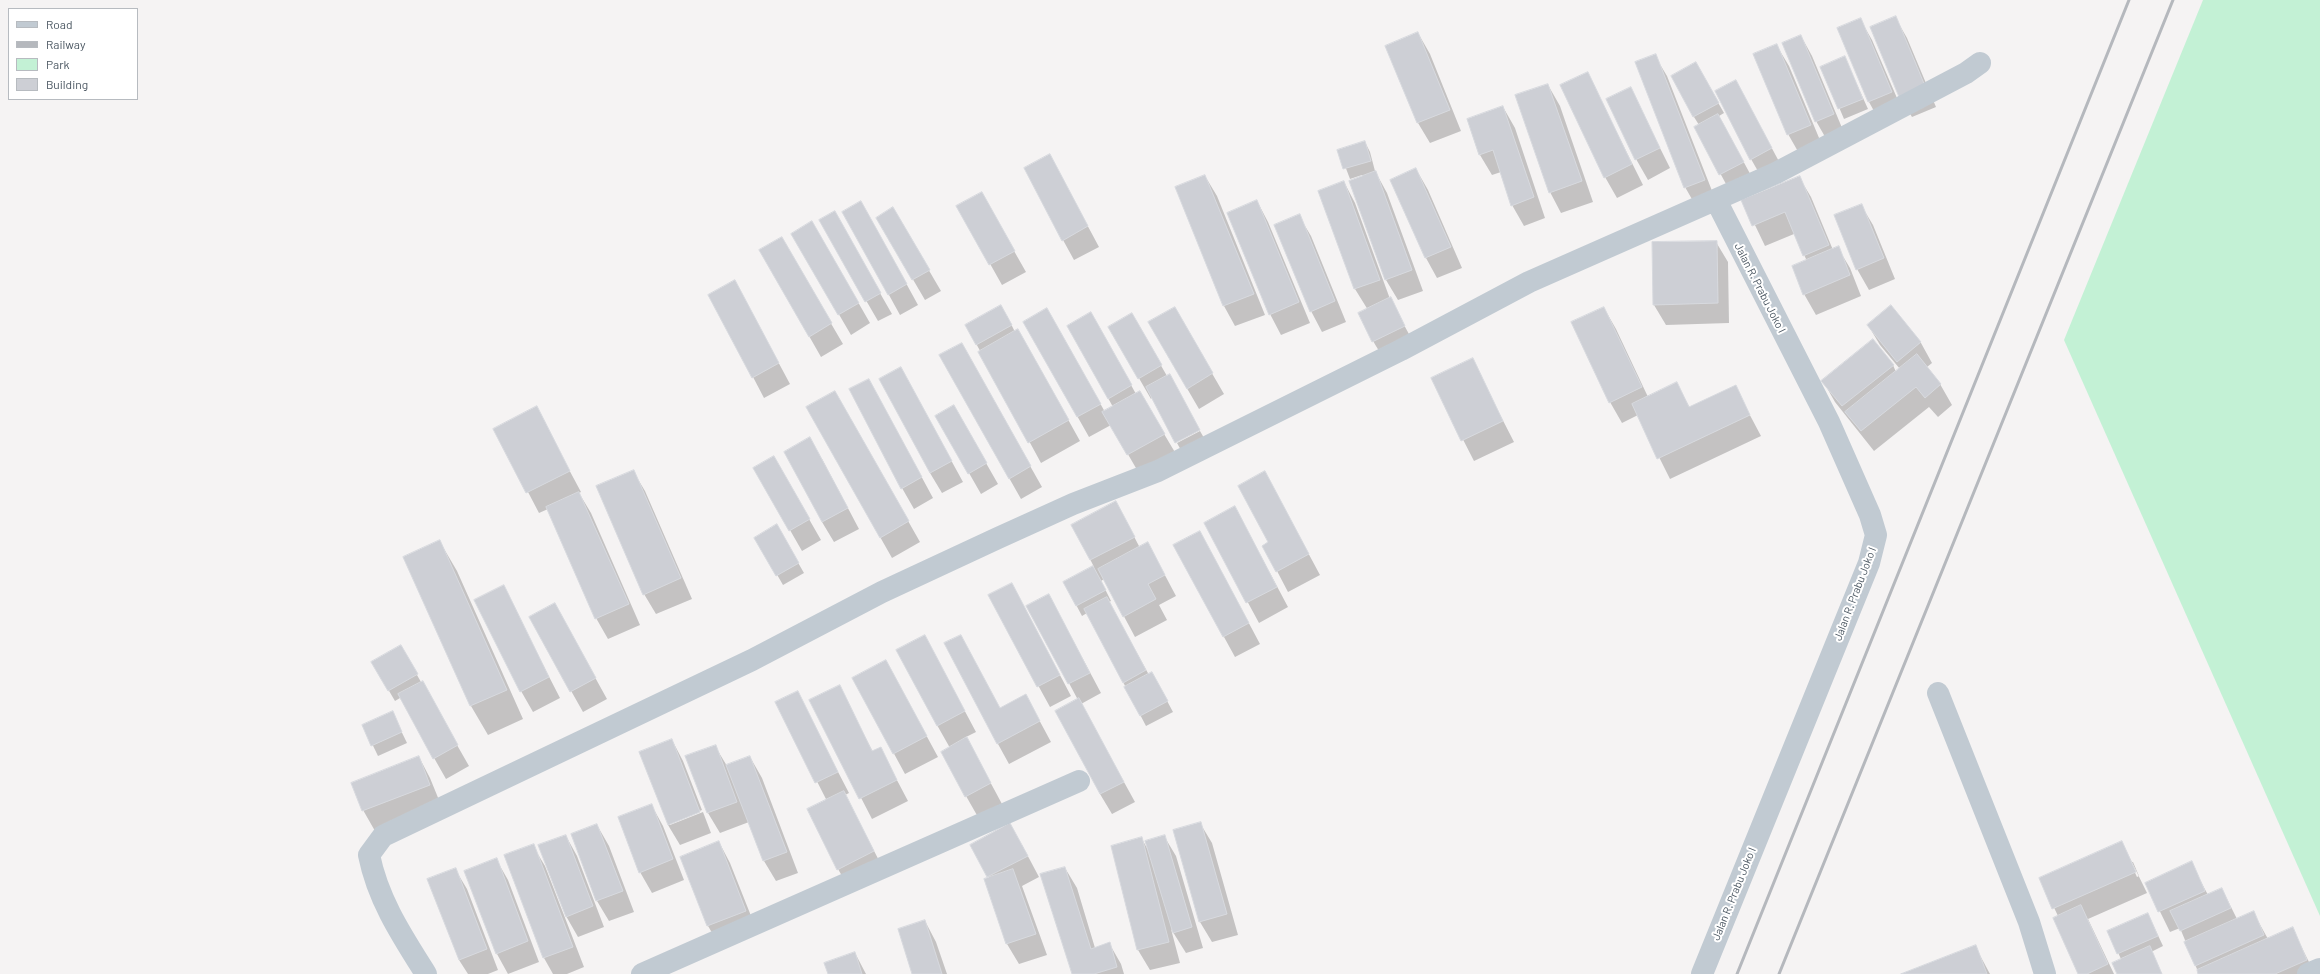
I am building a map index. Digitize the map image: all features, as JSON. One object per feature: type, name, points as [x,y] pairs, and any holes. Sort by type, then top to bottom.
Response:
[{"type":"street","points":[[426,974],[391,919],[373,876],[369,856],[383,836],[745,664],[882,592],[1073,504],[1158,471],[1401,350],[1529,282],[1776,173],[1966,73],[1980,63]]},
{"type":"street","name":"Jalan R. Prabu Joko I","points":[[1702,974],[1869,563],[1875,547],[1876,534],[1870,515],[1829,422],[1716,200]]},
{"type":"street","points":[[1938,693],[2029,922],[2045,974]]},
{"type":"street","points":[[642,974],[1079,781]]},
{"type":"street","points":[[2308,974],[2320,969]]},
{"type":"green space","points":[[2203,0],[2320,0],[2320,916],[2064,340]]},
{"type":"building","points":[[1896,16],[1925,86],[1899,97],[1870,27]]},
{"type":"building","points":[[1861,18],[1892,92],[1868,102],[1837,28]]},
{"type":"building","points":[[1418,32],[1450,110],[1417,123],[1385,46]]},
{"type":"building","points":[[1801,35],[1834,114],[1815,122],[1782,43]]},
{"type":"building","points":[[1777,44],[1811,125],[1787,135],[1753,54]]},
{"type":"building","points":[[1656,54],[1705,180],[1684,188],[1635,62]]},
{"type":"building","points":[[1845,56],[1863,99],[1838,109],[1820,67]]},
{"type":"building","points":[[1696,62],[1719,103],[1693,117],[1671,76]]},
{"type":"building","points":[[1588,72],[1632,164],[1604,178],[1560,85]]},
{"type":"building","points":[[1736,80],[1772,148],[1750,160],[1715,91]]},
{"type":"building","points":[[1548,84],[1582,181],[1549,193],[1515,95]]},
{"type":"building","points":[[1631,87],[1660,148],[1635,160],[1606,99]]},
{"type":"building","points":[[1503,106],[1534,197],[1511,206],[1493,150],[1479,155],[1467,119]]},
{"type":"building","points":[[1718,114],[1744,162],[1719,175],[1694,127]]},
{"type":"building","points":[[1365,141],[1371,161],[1343,169],[1337,150]]},
{"type":"building","points":[[1050,154],[1088,226],[1062,241],[1024,168]]},
{"type":"building","points":[[1416,168],[1451,247],[1425,258],[1390,180]]},
{"type":"building","points":[[1376,171],[1412,270],[1385,280],[1349,181]]},
{"type":"building","points":[[1205,175],[1254,294],[1223,306],[1175,187]]},
{"type":"building","points":[[1800,176],[1829,245],[1803,256],[1785,212],[1752,226],[1741,200]]},
{"type":"building","points":[[1344,181],[1380,280],[1354,289],[1318,191]]},
{"type":"building","points":[[982,192],[1015,251],[989,265],[956,206]]},
{"type":"building","points":[[1257,200],[1299,302],[1269,315],[1227,213]]},
{"type":"building","points":[[861,201],[907,284],[888,295],[842,212]]},
{"type":"building","points":[[1862,204],[1884,258],[1856,270],[1834,215]]},
{"type":"building","points":[[893,207],[930,270],[912,280],[876,218]]},
{"type":"building","points":[[835,211],[881,293],[865,302],[819,220]]},
{"type":"building","points":[[1300,214],[1335,301],[1310,312],[1274,225]]},
{"type":"building","points":[[812,221],[859,303],[838,315],[791,234]]},
{"type":"building","points":[[782,237],[832,323],[809,337],[759,250]]},
{"type":"building","points":[[1717,241],[1718,303],[1653,305],[1652,242]]},
{"type":"building","points":[[1839,246],[1850,275],[1803,295],[1792,266]]},
{"type":"building","points":[[735,280],[779,363],[752,378],[708,295]]},
{"type":"building","points":[[1391,297],[1405,326],[1372,342],[1358,313]]},
{"type":"building","points":[[1001,305],[1012,325],[976,345],[965,325]]},
{"type":"building","points":[[1891,305],[1921,342],[1897,362],[1867,325]]},
{"type":"building","points":[[1175,307],[1213,373],[1187,389],[1148,322]]},
{"type":"building","points":[[1604,307],[1642,387],[1609,403],[1571,322]]},
{"type":"building","points":[[1047,308],[1101,404],[1077,417],[1023,322]]},
{"type":"building","points":[[1091,312],[1132,385],[1108,399],[1067,326]]},
{"type":"building","points":[[1132,313],[1162,365],[1138,379],[1108,327]]},
{"type":"building","points":[[1018,329],[1069,420],[1028,443],[978,352]]},
{"type":"building","points":[[1873,339],[1894,365],[1842,406],[1821,381]]},
{"type":"building","points":[[962,343],[1031,466],[1009,479],[939,355]]},
{"type":"building","points":[[1917,354],[1941,384],[1925,398],[1916,387],[1861,431],[1845,412]]},
{"type":"building","points":[[1473,358],[1503,421],[1461,441],[1431,378]]},
{"type":"building","points":[[901,367],[952,461],[930,473],[879,379]]},
{"type":"building","points":[[1170,374],[1200,430],[1175,443],[1146,387]]},
{"type":"building","points":[[869,379],[922,477],[901,489],[849,389]]},
{"type":"building","points":[[1677,382],[1689,407],[1736,385],[1750,415],[1657,459],[1632,404]]},
{"type":"building","points":[[835,391],[909,521],[880,538],[806,407]]},
{"type":"building","points":[[1140,391],[1165,434],[1127,455],[1102,412]]},
{"type":"building","points":[[954,405],[987,463],[968,474],[935,416]]},
{"type":"building","points":[[537,406],[570,471],[526,493],[493,429]]},
{"type":"building","points":[[810,437],[848,508],[822,522],[784,452]]},
{"type":"building","points":[[774,456],[810,519],[789,531],[753,468]]},
{"type":"building","points":[[634,470],[681,578],[643,595],[596,486]]},
{"type":"building","points":[[1265,471],[1309,554],[1276,572],[1262,546],[1268,542],[1238,486]]},
{"type":"building","points":[[579,492],[629,604],[595,619],[546,507]]},
{"type":"building","points":[[1116,501],[1135,537],[1090,560],[1071,525]]},
{"type":"building","points":[[1235,506],[1277,587],[1246,603],[1204,523]]},
{"type":"building","points":[[777,524],[799,563],[776,576],[754,538]]},
{"type":"building","points":[[1200,531],[1249,623],[1223,637],[1173,545]]},
{"type":"building","points":[[440,540],[507,690],[470,706],[403,557]]},
{"type":"building","points":[[1148,542],[1165,575],[1148,584],[1156,599],[1123,617],[1098,569]]},
{"type":"building","points":[[1093,566],[1106,590],[1076,606],[1063,582]]},
{"type":"building","points":[[1012,583],[1060,675],[1037,687],[988,595]]},
{"type":"building","points":[[504,585],[549,677],[520,692],[474,600]]},
{"type":"building","points":[[1049,594],[1090,673],[1068,684],[1026,606]]},
{"type":"building","points":[[1107,597],[1146,670],[1123,683],[1084,609]]},
{"type":"building","points":[[555,603],[596,678],[570,692],[529,617]]},
{"type":"building","points":[[925,635],[965,711],[937,726],[896,650]]},
{"type":"building","points":[[961,635],[1000,708],[1026,694],[1040,721],[997,744],[944,643]]},
{"type":"building","points":[[401,645],[418,674],[388,691],[371,662]]},
{"type":"building","points":[[886,660],[927,736],[893,754],[852,678]]},
{"type":"building","points":[[1152,672],[1168,701],[1140,716],[1124,687]]},
{"type":"building","points":[[423,681],[458,745],[433,759],[398,694]]},
{"type":"building","points":[[840,685],[872,751],[881,747],[897,780],[859,799],[809,700]]},
{"type":"building","points":[[798,691],[838,772],[815,783],[775,702]]},
{"type":"building","points":[[1079,698],[1124,782],[1100,794],[1055,711]]},
{"type":"building","points":[[393,711],[402,732],[371,746],[362,725]]},
{"type":"building","points":[[967,737],[991,783],[965,797],[941,752]]},
{"type":"building","points":[[672,739],[700,812],[668,825],[639,752]]},
{"type":"building","points":[[716,745],[737,802],[707,813],[685,756]]},
{"type":"building","points":[[419,756],[430,785],[362,811],[351,783]]},
{"type":"building","points":[[750,756],[787,852],[763,861],[726,765]]},
{"type":"building","points":[[844,791],[874,851],[837,870],[807,809]]},
{"type":"building","points":[[652,804],[673,859],[639,873],[618,817]]},
{"type":"building","points":[[1201,822],[1227,914],[1199,922],[1173,830]]},
{"type":"building","points":[[1010,823],[1028,856],[987,877],[970,845]]},
{"type":"building","points":[[597,824],[623,891],[596,901],[571,834]]},
{"type":"building","points":[[566,835],[593,906],[566,917],[538,845]]},
{"type":"building","points":[[1165,835],[1192,927],[1173,933],[1145,841]]},
{"type":"building","points":[[1142,837],[1169,942],[1137,950],[1111,846]]},
{"type":"building","points":[[719,841],[746,911],[707,926],[680,857]]},
{"type":"building","points":[[2122,841],[2136,872],[2052,909],[2039,878]]},
{"type":"building","points":[[534,844],[573,947],[543,958],[504,855]]},
{"type":"building","points":[[497,858],[528,941],[496,954],[464,871]]},
{"type":"building","points":[[2192,861],[2205,891],[2158,912],[2145,883]]},
{"type":"building","points":[[1065,867],[1091,949],[1110,942],[1117,967],[1094,974],[1072,974],[1040,874]]},
{"type":"building","points":[[456,868],[487,949],[459,960],[427,879]]},
{"type":"building","points":[[1013,869],[1036,934],[1006,944],[984,879]]},
{"type":"building","points":[[2222,888],[2231,908],[2180,931],[2170,911]]},
{"type":"building","points":[[2081,905],[2108,964],[2087,974],[2078,974],[2053,918]]},
{"type":"building","points":[[2254,911],[2264,935],[2195,966],[2184,942]]},
{"type":"building","points":[[2148,913],[2158,936],[2117,954],[2107,931]]},
{"type":"building","points":[[925,920],[942,974],[912,974],[898,929]]},
{"type":"building","points":[[2293,927],[2307,960],[2275,974],[2198,974],[2197,970]]},
{"type":"building","points":[[1976,945],[1987,974],[1901,974]]},
{"type":"building","points":[[2150,946],[2162,974],[2117,974],[2112,963]]},
{"type":"building","points":[[855,952],[862,974],[828,974],[824,963]]},
{"type":"railway","points":[[1737,974],[2129,0]]},
{"type":"railway","points":[[1779,974],[2173,0]]}]
